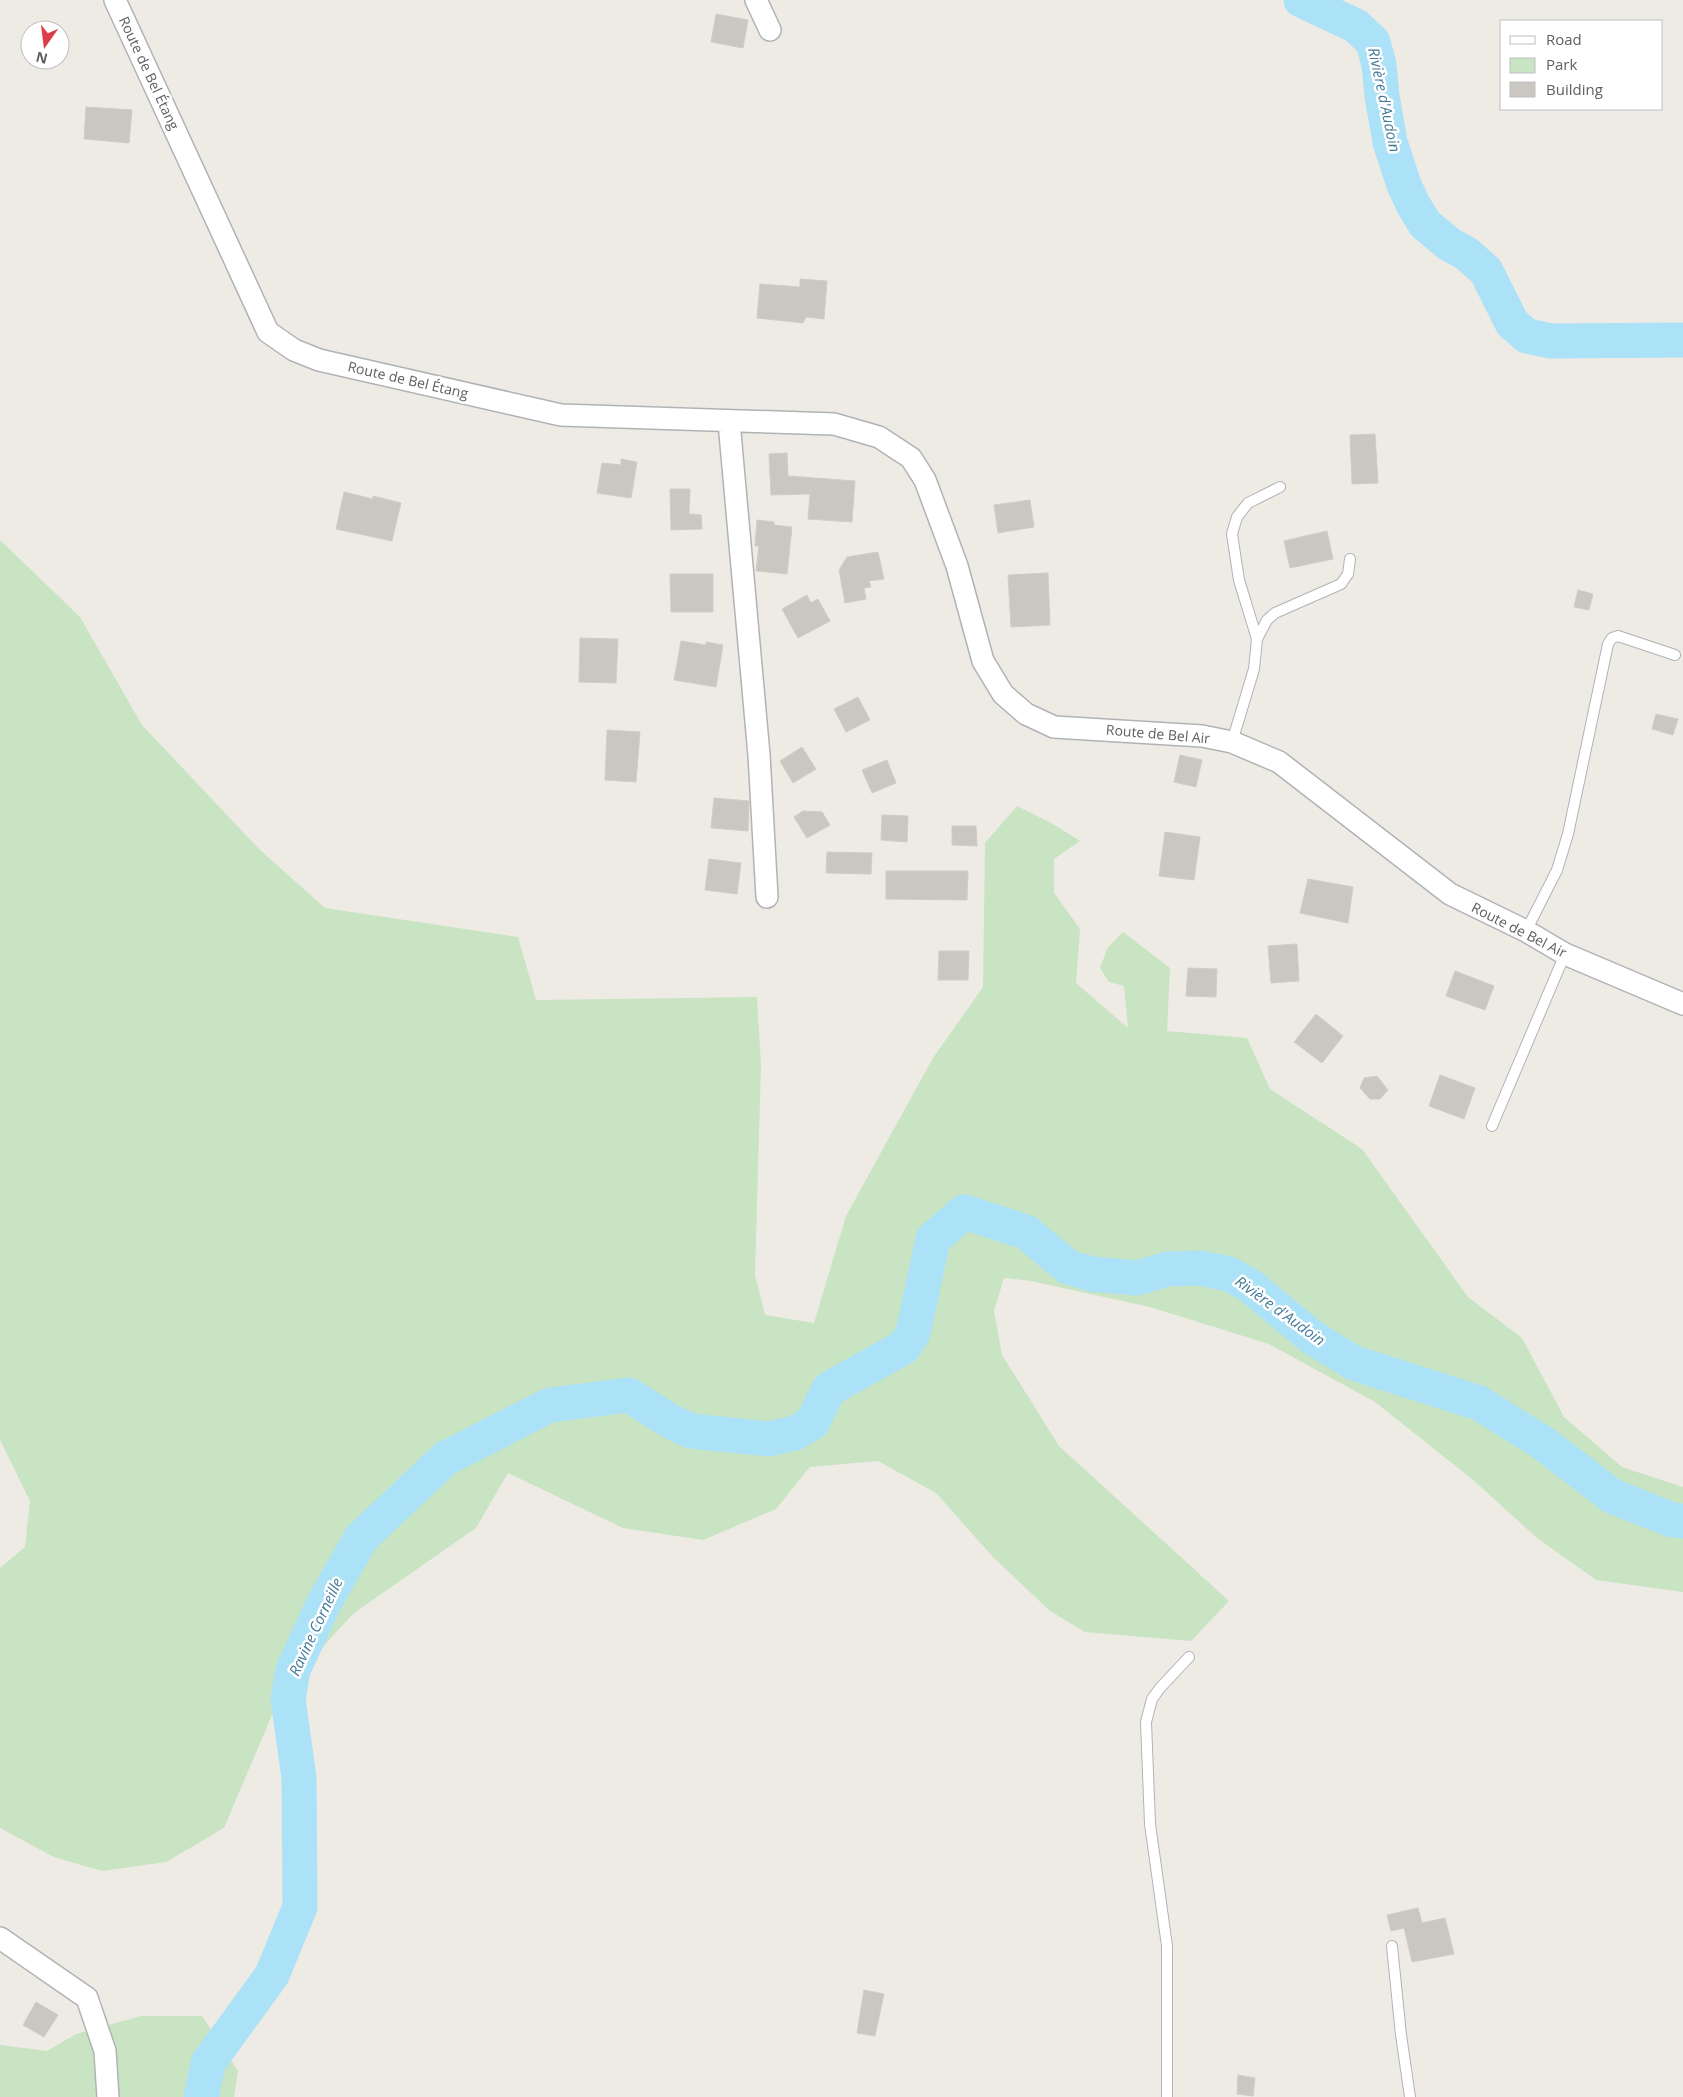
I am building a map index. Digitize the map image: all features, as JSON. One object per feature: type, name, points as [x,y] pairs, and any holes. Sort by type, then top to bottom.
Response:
[{"type":"street","name":"Route de Bel Étang","points":[[115,0],[268,332],[294,350],[319,360],[561,415],[834,424],[879,437],[911,458]]},
{"type":"street","points":[[756,0],[770,30]]},
{"type":"street","points":[[729,422],[759,755],[767,897]]},
{"type":"street","name":"Route de Bel Air","points":[[911,458],[925,480],[957,566],[983,660],[1003,694],[1026,714],[1054,727],[1202,736],[1232,742],[1280,762],[1450,894],[1526,931],[1565,954],[1683,1004]]},
{"type":"street","points":[[0,1938],[87,1998],[105,2051],[108,2097]]},
{"type":"lane","points":[[1258,639],[1239,580],[1232,534],[1237,517],[1248,503],[1280,487]]},
{"type":"lane","points":[[1232,742],[1254,669],[1258,639],[1267,620],[1275,614],[1341,584],[1348,574],[1350,559]]},
{"type":"lane","points":[[1526,931],[1557,870],[1568,834],[1608,644],[1612,638],[1618,636],[1674,655]]},
{"type":"lane","points":[[1492,1126],[1565,954]]},
{"type":"lane","points":[[1167,2097],[1167,1946],[1150,1824],[1146,1722],[1152,1699],[1189,1657]]},
{"type":"lane","points":[[1392,1946],[1401,2035],[1410,2097]]},
{"type":"green space","points":[[0,540],[80,617],[142,725],[259,849],[325,908],[518,937],[536,1000],[757,997],[761,1064],[755,1275],[765,1315],[814,1323],[846,1216],[933,1058],[983,987],[985,843],[1017,806],[1053,824],[1080,841],[1054,859],[1054,893],[1080,929],[1076,983],[1128,1028],[1124,986],[1109,982],[1100,968],[1108,947],[1123,932],[1170,968],[1167,1031],[1247,1038],[1270,1089],[1362,1149],[1468,1297],[1522,1338],[1564,1417],[1622,1467],[1683,1487],[1683,1592],[1596,1580],[1537,1538],[1472,1479],[1375,1402],[1269,1344],[1150,1307],[1031,1281],[1004,1278],[994,1311],[1002,1355],[1059,1446],[1229,1601],[1191,1641],[1085,1632],[1050,1611],[993,1557],[936,1493],[878,1461],[810,1467],[776,1509],[703,1540],[623,1528],[508,1473],[476,1528],[354,1613],[328,1641],[275,1708],[224,1828],[166,1862],[102,1871],[54,1857],[0,1828],[0,1568],[25,1547],[30,1501],[0,1440]]},
{"type":"green space","points":[[141,2016],[202,2016],[238,2071],[234,2097],[0,2097],[0,2045],[47,2051],[76,2034]]},
{"type":"building","points":[[716,14],[748,20],[743,48],[711,42]]},
{"type":"building","points":[[86,107],[132,110],[129,143],[84,139]]},
{"type":"building","points":[[800,279],[827,281],[824,319],[806,317],[803,323],[757,318],[760,284],[800,287]]},
{"type":"building","points":[[1375,434],[1378,483],[1352,484],[1350,435]]},
{"type":"building","points":[[787,453],[788,476],[855,481],[852,522],[808,519],[810,494],[771,495],[769,454]]},
{"type":"building","points":[[621,459],[637,462],[631,498],[597,493],[602,463],[621,465]]},
{"type":"building","points":[[670,489],[690,489],[689,514],[701,515],[702,529],[671,530]]},
{"type":"building","points":[[344,492],[373,499],[373,496],[401,503],[392,541],[336,529]]},
{"type":"building","points":[[1030,500],[1034,527],[998,533],[994,505]]},
{"type":"building","points":[[757,520],[774,522],[774,525],[792,527],[787,574],[756,571],[759,546],[755,546]]},
{"type":"building","points":[[1327,531],[1333,559],[1290,568],[1284,541]]},
{"type":"building","points":[[878,552],[884,579],[869,581],[871,587],[864,588],[866,599],[845,603],[839,570],[847,557]]},
{"type":"building","points":[[1048,573],[1050,625],[1011,627],[1008,575]]},
{"type":"building","points":[[670,574],[713,574],[713,612],[671,612]]},
{"type":"building","points":[[1578,590],[1593,594],[1589,610],[1574,607]]},
{"type":"building","points":[[807,595],[811,603],[818,599],[830,621],[798,638],[782,609]]},
{"type":"building","points":[[580,638],[618,639],[616,683],[579,682]]},
{"type":"building","points":[[681,641],[706,645],[706,642],[723,645],[716,687],[674,680]]},
{"type":"building","points":[[858,697],[870,720],[846,732],[834,709]]},
{"type":"building","points":[[1656,714],[1678,719],[1673,735],[1652,729]]},
{"type":"building","points":[[607,730],[640,732],[636,782],[605,780]]},
{"type":"building","points":[[802,747],[816,769],[793,783],[780,761]]},
{"type":"building","points":[[1180,755],[1202,760],[1196,787],[1174,782]]},
{"type":"building","points":[[887,760],[896,783],[872,793],[862,770]]},
{"type":"building","points":[[714,798],[749,801],[748,831],[711,828]]},
{"type":"building","points":[[803,811],[822,812],[830,825],[807,838],[794,817]]},
{"type":"building","points":[[882,815],[908,816],[907,842],[881,840]]},
{"type":"building","points":[[952,826],[976,826],[977,846],[952,845]]},
{"type":"building","points":[[1165,832],[1200,837],[1194,880],[1159,876]]},
{"type":"building","points":[[827,852],[872,853],[871,874],[826,873]]},
{"type":"building","points":[[709,859],[741,863],[737,894],[705,890]]},
{"type":"building","points":[[886,871],[968,871],[967,900],[886,899]]},
{"type":"building","points":[[1308,879],[1353,887],[1348,923],[1300,913]]},
{"type":"building","points":[[1297,944],[1299,981],[1271,983],[1268,946]]},
{"type":"building","points":[[939,951],[969,951],[968,980],[938,980]]},
{"type":"building","points":[[1188,968],[1217,969],[1216,997],[1186,996]]},
{"type":"building","points":[[1455,971],[1494,986],[1485,1010],[1446,996]]},
{"type":"building","points":[[1316,1014],[1343,1036],[1322,1063],[1294,1042]]},
{"type":"building","points":[[1440,1075],[1475,1088],[1464,1119],[1429,1106]]},
{"type":"building","points":[[1377,1076],[1388,1090],[1380,1099],[1370,1099],[1360,1088],[1364,1078]]},
{"type":"building","points":[[1418,1908],[1422,1923],[1445,1918],[1454,1954],[1412,1962],[1404,1928],[1391,1931],[1387,1915]]},
{"type":"building","points":[[864,1990],[884,1994],[875,2036],[857,2033]]},
{"type":"building","points":[[36,2002],[58,2015],[44,2037],[23,2025]]},
{"type":"building","points":[[1238,2075],[1255,2078],[1253,2096],[1237,2094]]},
{"type":"waterway","name":"Rivière d'Audoin","points":[[1301,0],[1356,26],[1373,42],[1379,65],[1390,142],[1404,185],[1414,206],[1425,224],[1449,244],[1467,254],[1486,271],[1512,323],[1527,336],[1551,341],[1683,340]]},
{"type":"waterway","name":"Rivière d'Audoin","points":[[201,2097],[208,2063],[272,1975],[300,1907],[299,1778],[288,1699],[293,1670],[323,1605],[361,1538],[446,1458],[550,1405],[629,1395],[670,1421],[691,1431],[769,1439],[795,1433],[812,1423],[829,1389],[904,1347],[913,1333],[933,1239],[964,1212],[1026,1232],[1068,1267],[1092,1274],[1137,1278],[1168,1269],[1200,1268],[1229,1274],[1249,1285],[1313,1338],[1354,1363],[1479,1403],[1543,1443],[1612,1496],[1672,1520],[1683,1521]]},
{"type":"water label","name":"Ravine Corneille","points":[[316,1627]]}]
